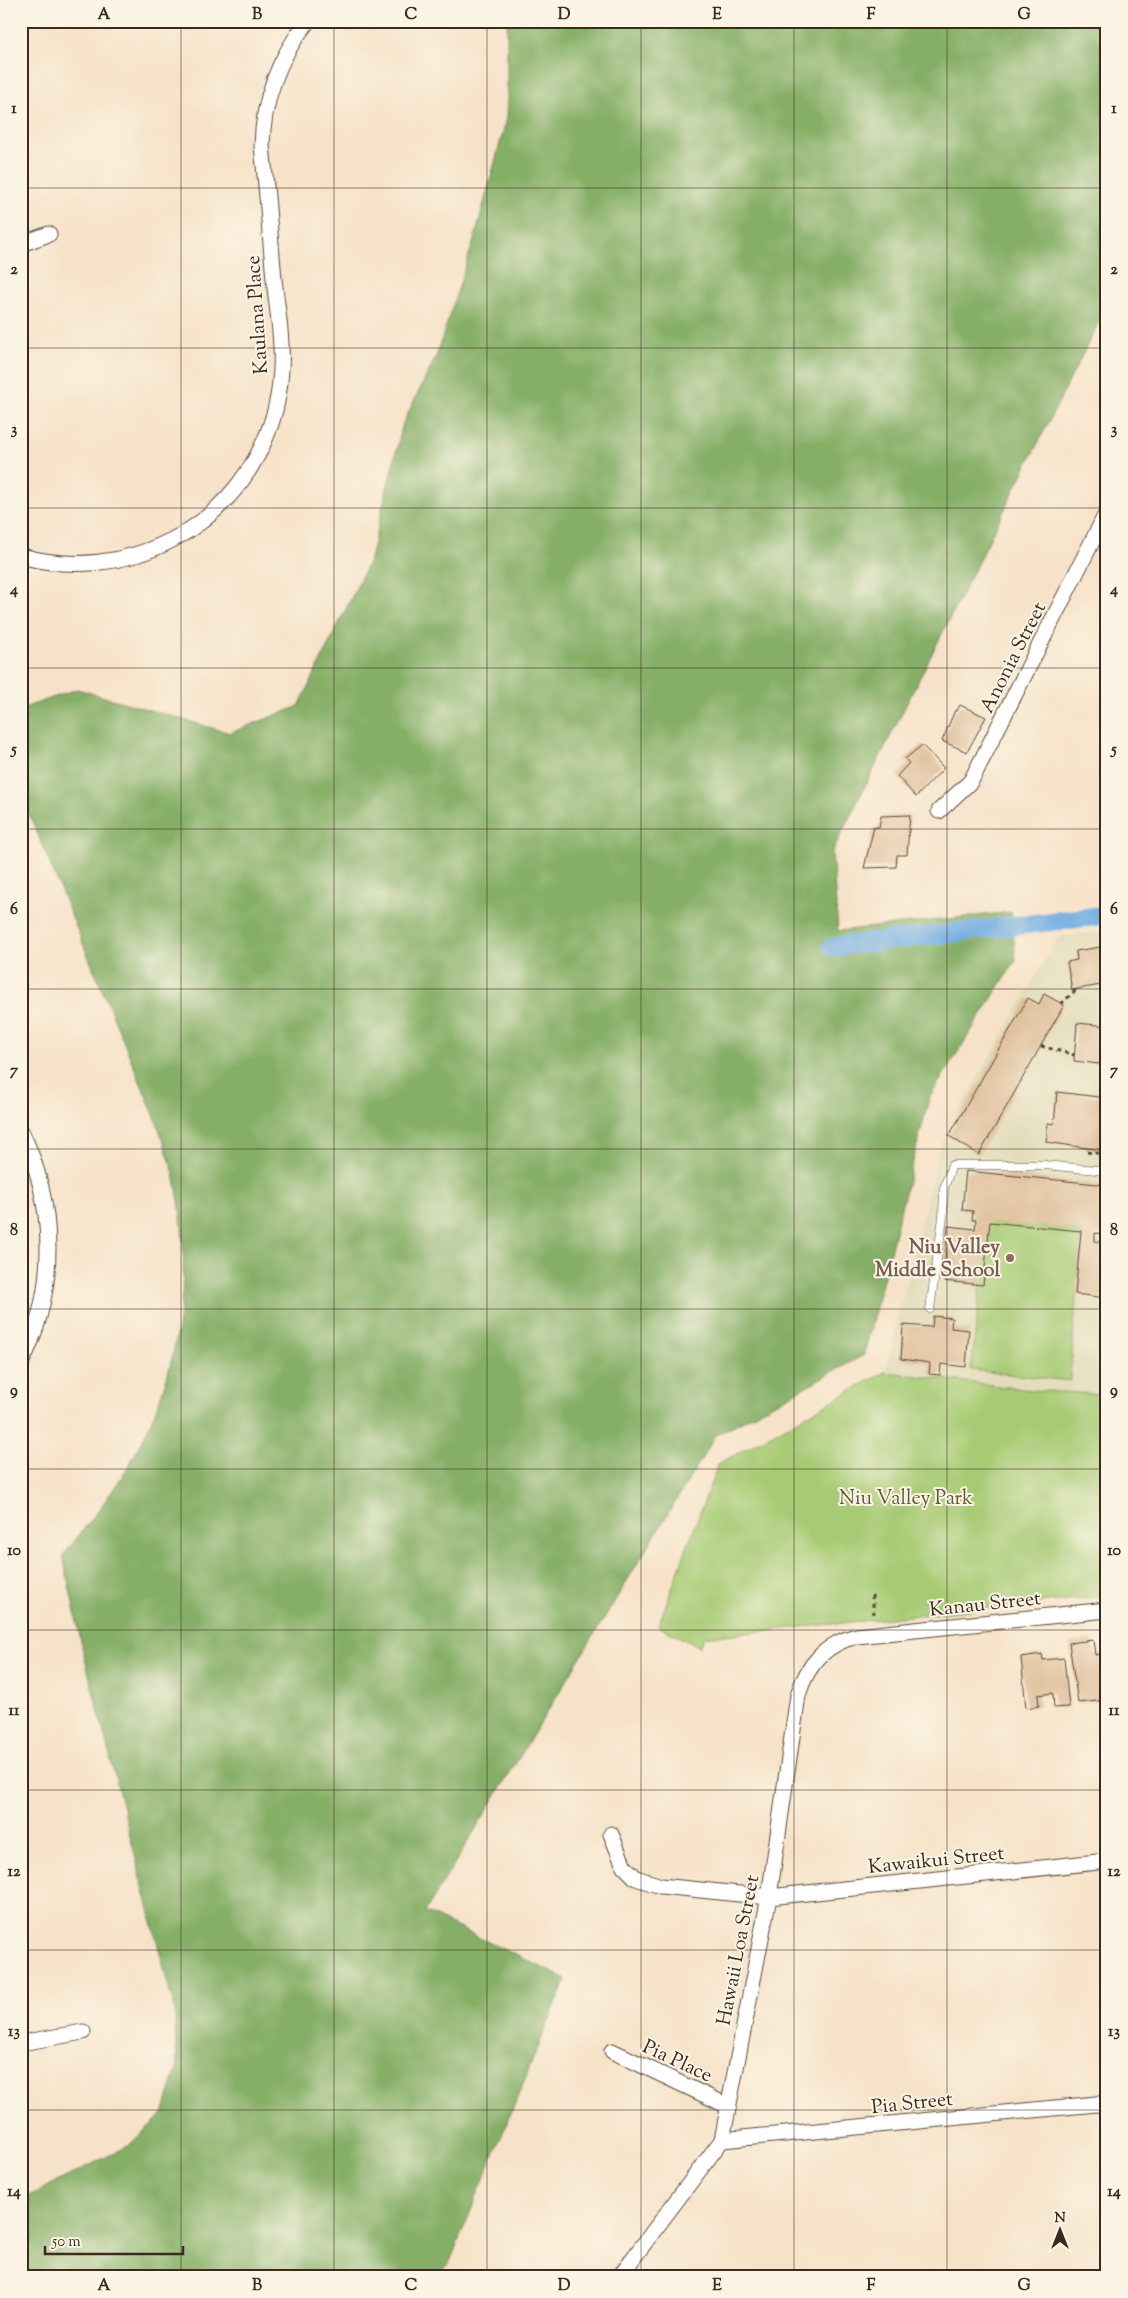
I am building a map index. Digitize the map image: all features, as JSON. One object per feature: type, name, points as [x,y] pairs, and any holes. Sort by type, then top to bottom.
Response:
[{"type":"street","name":"Kaulana Place","points":[[21,556],[56,563],[100,562],[128,557],[163,545],[183,535],[219,508],[243,479],[259,454],[275,412],[282,367],[262,146],[264,118],[278,71],[287,52],[308,21]]},
{"type":"street","points":[[21,244],[49,234]]},
{"type":"street","name":"Anonia Street","points":[[939,811],[971,781],[1102,533],[1107,512]]},
{"type":"street","points":[[21,1131],[37,1170],[43,1196],[48,1249],[42,1303],[35,1329],[21,1363]]},
{"type":"street","name":"Kanau Street","points":[[868,1635],[1107,1610]]},
{"type":"street","name":"Hawaii Loa Street","points":[[619,2277],[722,2140],[769,1897],[796,1704],[804,1678],[816,1660],[831,1647],[850,1638],[868,1635]]},
{"type":"street","name":"Kawaikui Street","points":[[611,1834],[624,1866],[636,1878],[661,1886],[769,1897],[1107,1861]]},
{"type":"street","points":[[21,2043],[83,2032]]},
{"type":"street","name":"Pia Place","points":[[612,2051],[728,2106]]},
{"type":"street","name":"Pia Street","points":[[722,2140],[1107,2102]]},
{"type":"lane","points":[[930,1310],[943,1218],[944,1188],[952,1165],[1044,1165],[1107,1171]]},
{"type":"path","points":[[1061,1004],[1077,989]]},
{"type":"path","points":[[1041,1046],[1074,1055]]},
{"type":"path","points":[[1087,1152],[1107,1154]]},
{"type":"path","points":[[872,1595],[874,1614]]},
{"type":"shaded area","name":"Niu Valley Middle School","points":[[1107,931],[1107,1395],[1031,1390],[885,1372],[940,1144],[1058,937]]},
{"type":"green space","points":[[507,21],[1107,21],[1107,306],[832,852],[838,931],[1011,912],[1016,960],[929,1098],[864,1355],[716,1435],[425,1912],[566,1979],[449,2264],[436,2277],[21,2277],[21,2200],[128,2146],[163,2114],[177,2068],[175,2012],[83,1651],[63,1556],[104,1503],[122,1476],[139,1447],[154,1415],[174,1348],[180,1314],[183,1244],[174,1174],[156,1120],[21,794],[21,709],[77,689],[230,733],[299,706],[370,559],[403,423],[436,357],[475,237],[507,117]]},
{"type":"green space","points":[[988,1221],[1081,1231],[1070,1381],[971,1370]]},
{"type":"green space","name":"Niu Valley Park","points":[[885,1372],[1031,1390],[1107,1395],[1107,1596],[704,1637],[699,1647],[658,1626],[718,1464]]},
{"type":"building","points":[[960,705],[986,717],[967,752],[942,741],[955,710],[957,711]]},
{"type":"building","points":[[922,745],[944,768],[916,797],[897,776],[909,763],[905,759]]},
{"type":"building","points":[[910,815],[907,855],[897,855],[896,867],[864,868],[874,827],[879,827],[881,816]]},
{"type":"building","points":[[1107,946],[1107,984],[1072,990],[1067,962],[1077,960],[1076,951]]},
{"type":"building","points":[[1044,994],[1064,1005],[979,1155],[949,1136],[1028,998],[1039,1004]]},
{"type":"building","points":[[1077,1023],[1107,1026],[1107,1065],[1074,1061]]},
{"type":"building","points":[[1057,1092],[1107,1098],[1107,1151],[1046,1142],[1048,1123],[1054,1124]]},
{"type":"building","points":[[966,1171],[1107,1185],[1107,1234],[1095,1233],[1095,1241],[1107,1243],[1107,1298],[1075,1294],[1081,1231],[990,1222],[983,1285],[943,1281],[948,1226],[975,1229],[976,1220],[972,1220],[973,1211],[962,1210]]},
{"type":"building","points":[[933,1316],[952,1318],[951,1328],[969,1330],[966,1367],[941,1364],[940,1375],[929,1374],[930,1363],[901,1359],[903,1325],[932,1327]]},
{"type":"building","points":[[1093,1640],[1095,1655],[1106,1653],[1107,1700],[1078,1703],[1069,1643]]},
{"type":"building","points":[[1042,1654],[1043,1660],[1064,1658],[1069,1707],[1054,1708],[1053,1693],[1038,1695],[1039,1706],[1026,1708],[1021,1657]]},
{"type":"waterway","points":[[832,947],[1107,915]]},
{"type":"place","name":"Niu Valley Middle School","points":[[1010,1258]]}]
